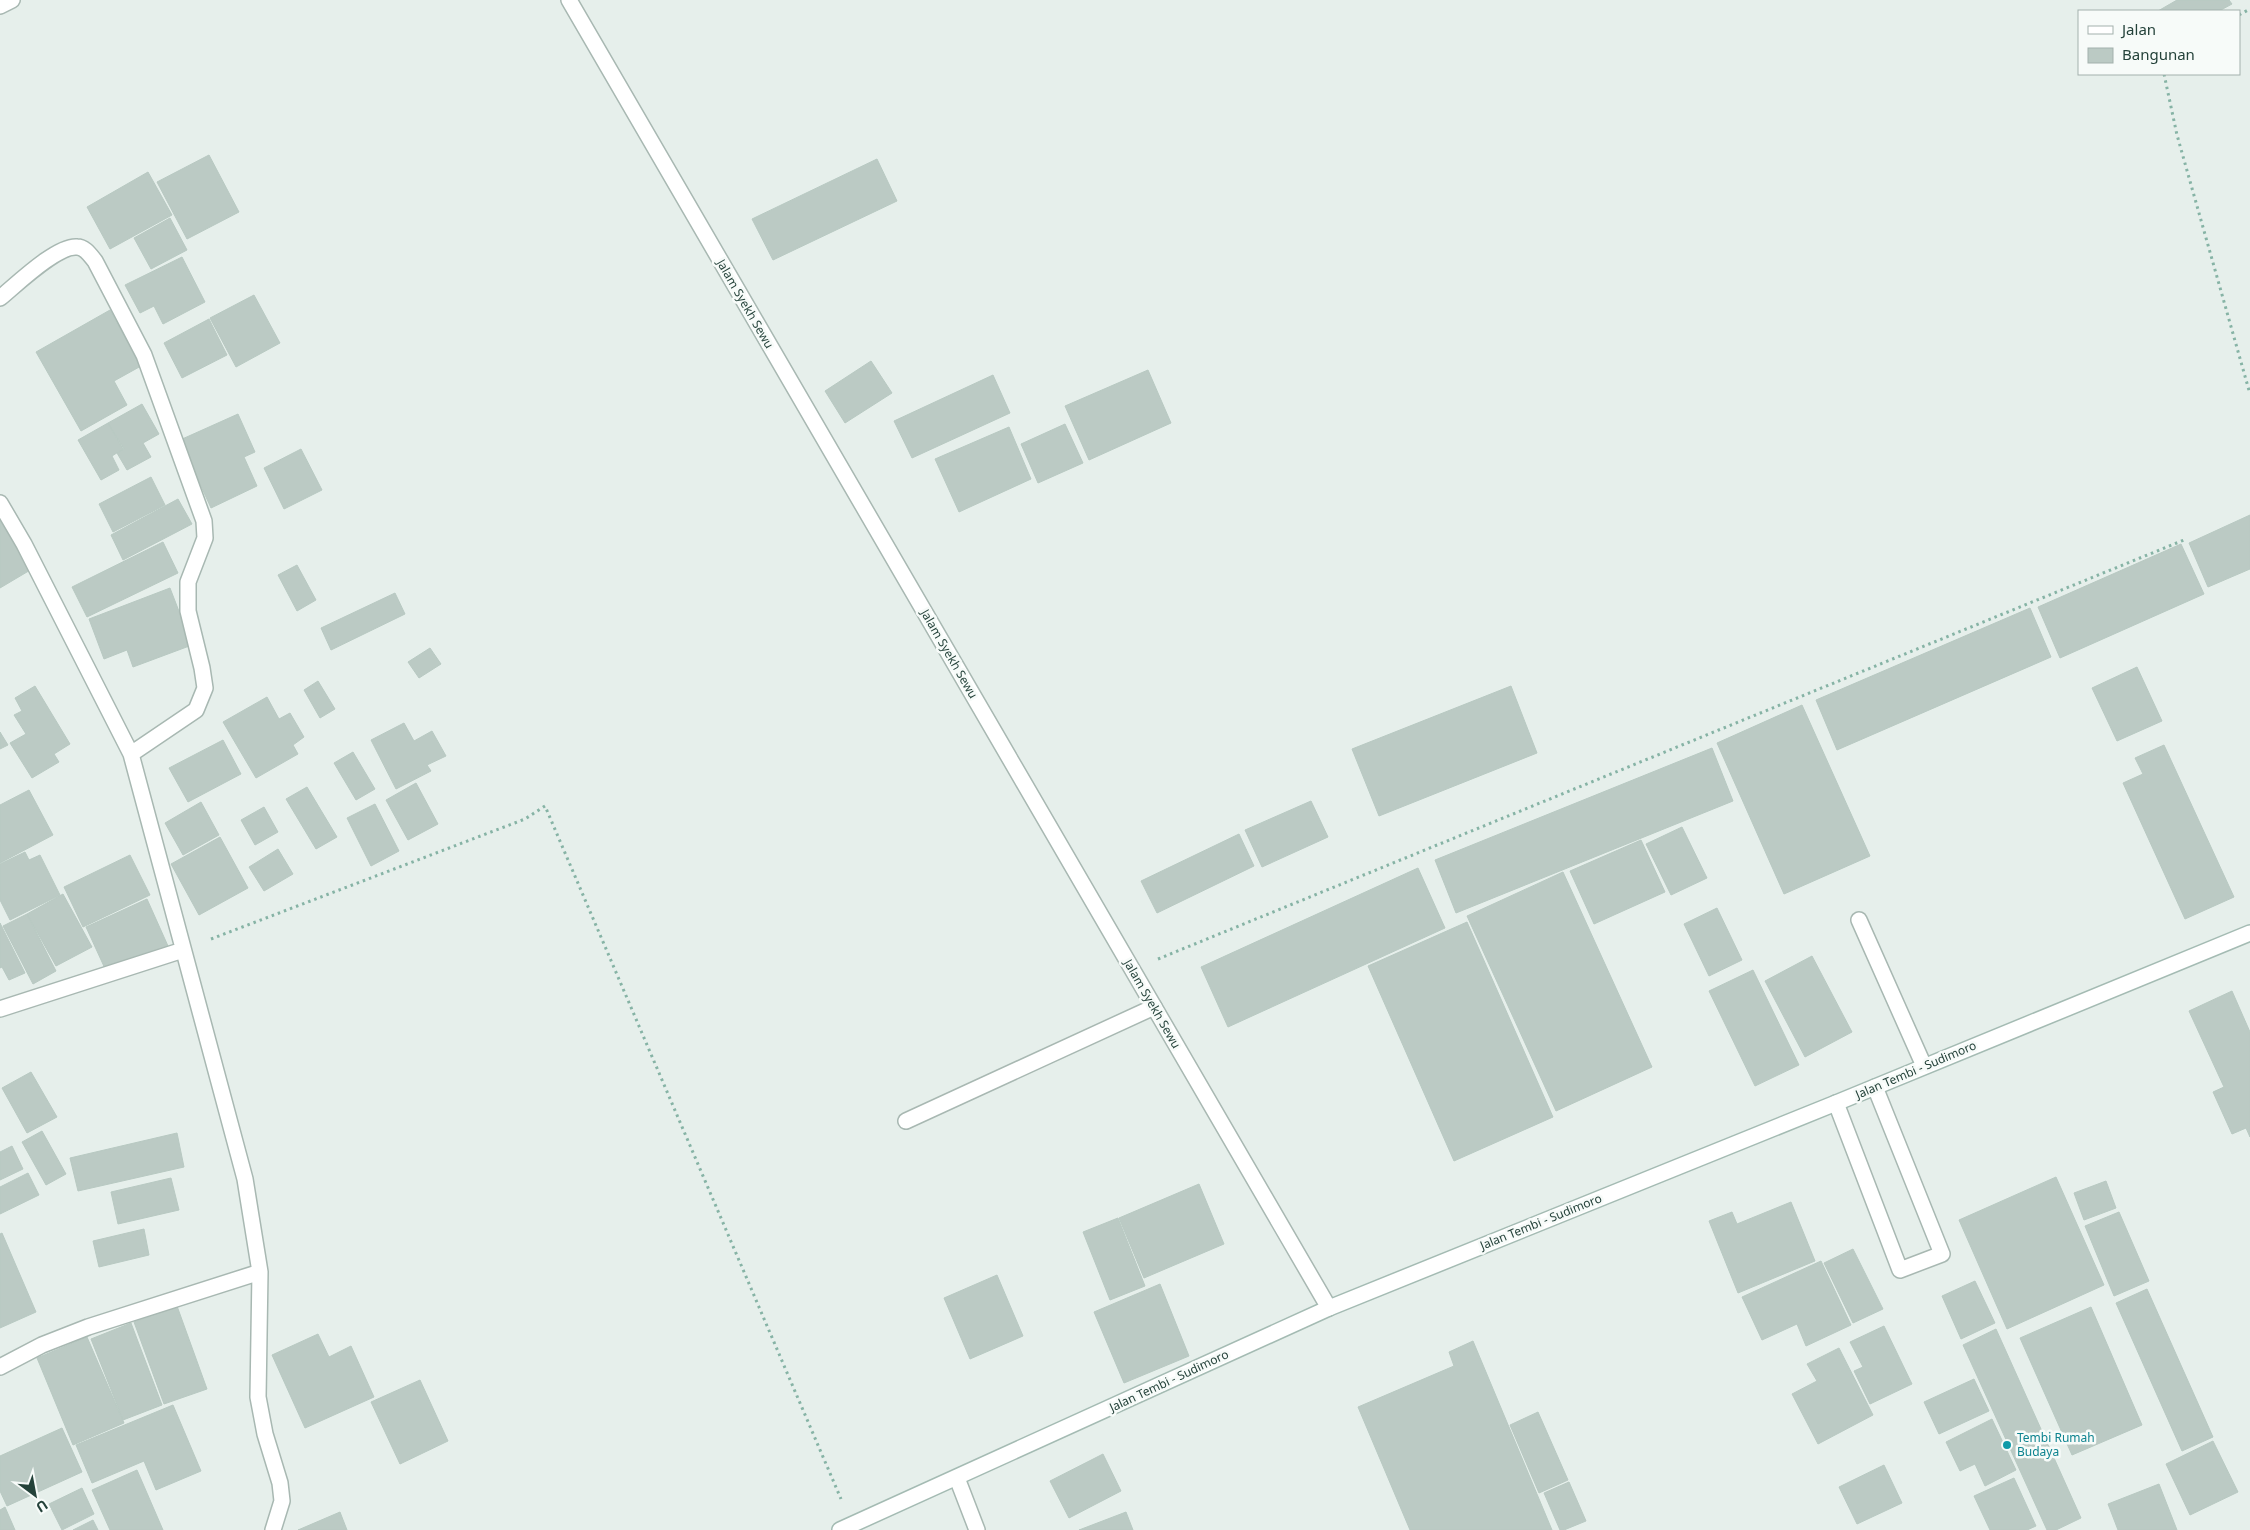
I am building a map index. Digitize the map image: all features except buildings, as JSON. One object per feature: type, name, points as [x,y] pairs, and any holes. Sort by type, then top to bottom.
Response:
[{"type":"street","points":[[0,6],[12,0]]},
{"type":"street","name":"Jalam Syekh Sewu","points":[[568,0],[1329,1308]]},
{"type":"street","points":[[0,298],[44,261],[60,251],[76,246],[84,249],[95,261],[144,355],[204,521],[205,538],[188,582],[188,611],[205,688],[196,710],[131,754]]},
{"type":"street","points":[[0,503],[24,544],[131,754],[245,1179],[260,1272],[258,1397],[265,1434],[280,1483],[282,1501],[274,1530]]},
{"type":"street","points":[[1859,920],[1924,1066]]},
{"type":"street","name":"Jalan Tembi - Sudimoro","points":[[846,1527],[1329,1308],[2250,933]]},
{"type":"street","points":[[0,1010],[183,950]]},
{"type":"street","points":[[906,1121],[1154,1007]]},
{"type":"street","points":[[1836,1103],[1900,1270],[1942,1254],[1875,1087]]},
{"type":"street","points":[[0,1367],[42,1345],[88,1327],[260,1272]]},
{"type":"street","points":[[957,1478],[977,1530]]},
{"type":"path","points":[[2164,75],[2177,135],[2250,394]]},
{"type":"path","points":[[1132,970],[2184,540]]},
{"type":"path","points":[[183,950],[525,819],[545,806],[846,1527]]},
{"type":"place","name":"Tembi Rumah Budaya","points":[[2007,1445]]}]
